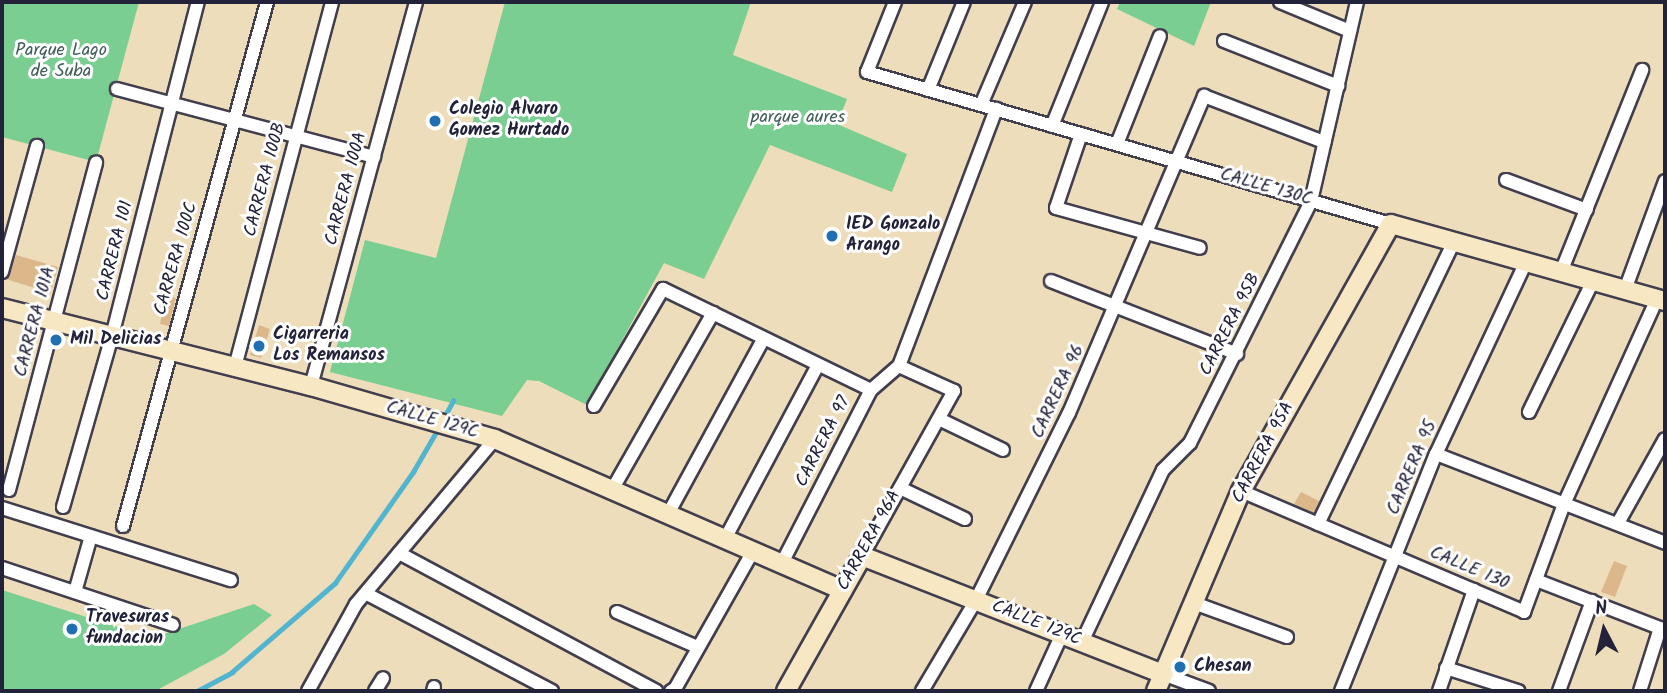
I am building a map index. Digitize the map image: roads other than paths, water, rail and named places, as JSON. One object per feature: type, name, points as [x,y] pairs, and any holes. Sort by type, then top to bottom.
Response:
[{"type":"street","name":"CARRERA 101","points":[[63,507],[112,336],[198,2]]},
{"type":"street","name":"CARRERA 100C","points":[[123,526],[267,2]]},
{"type":"street","name":"CARRERA 100B","points":[[235,367],[332,2]]},
{"type":"street","name":"CARRERA 100A","points":[[311,386],[416,2]]},
{"type":"street","name":"CALLE 130C","points":[[895,2],[867,72],[1661,300]]},
{"type":"street","points":[[929,90],[964,2]]},
{"type":"street","points":[[981,105],[1025,2]]},
{"type":"street","points":[[1052,126],[1102,2]]},
{"type":"street","points":[[1280,2],[1350,31]]},
{"type":"street","name":"CARRERA 95B","points":[[1082,642],[1163,470],[1190,443],[1237,354],[1311,201],[1357,2]]},
{"type":"street","points":[[1117,144],[1160,36]]},
{"type":"street","points":[[1224,41],[1338,86]]},
{"type":"street","points":[[1561,272],[1642,70]]},
{"type":"street","points":[[117,89],[374,157]]},
{"type":"street","name":"CARRERA 96","points":[[922,691],[976,600],[1069,413],[1204,96],[1324,142]]},
{"type":"street","name":"CARRERA 97","points":[[782,563],[871,390],[899,366],[996,109]]},
{"type":"street","points":[[1081,134],[1056,208],[1200,248]]},
{"type":"street","points":[[2,272],[37,146]]},
{"type":"street","name":"CARRERA 101A","points":[[9,490],[96,162]]},
{"type":"street","points":[[1506,180],[1587,210]]},
{"type":"street","points":[[1625,290],[1665,181]]},
{"type":"street","name":"CARRERA 95A","points":[[1156,691],[1241,491],[1391,224]]},
{"type":"street","points":[[1318,524],[1454,242]]},
{"type":"street","name":"CARRERA 95","points":[[1340,691],[1436,454],[1526,262]]},
{"type":"street","points":[[1051,281],[1237,354]]},
{"type":"street","points":[[1530,412],[1593,281]]},
{"type":"street","points":[[594,406],[663,289],[871,390]]},
{"type":"street","points":[[1536,580],[1564,504],[1661,300]]},
{"type":"street","name":"CALLE 129C","points":[[2,308],[311,386],[495,439],[843,590]]},
{"type":"street","points":[[612,490],[713,313]]},
{"type":"street","points":[[668,514],[764,338]]},
{"type":"street","points":[[725,539],[818,365]]},
{"type":"street","name":"CARRERA 96A","points":[[786,691],[954,391],[899,366]]},
{"type":"street","points":[[939,419],[1003,450]]},
{"type":"street","points":[[308,691],[356,604],[495,439]]},
{"type":"street","points":[[1618,523],[1665,439]]},
{"type":"street","points":[[1436,454],[1665,543]]},
{"type":"street","points":[[900,488],[965,519]]},
{"type":"street","name":"CALLE 130","points":[[1241,491],[1524,611],[1536,580],[1663,629]]},
{"type":"street","points":[[2,510],[231,580]]},
{"type":"street","points":[[75,592],[91,536]]},
{"type":"street","points":[[671,691],[676,689],[697,647],[753,551]]},
{"type":"street","points":[[400,553],[656,691]]},
{"type":"street","name":"CALLE 129C","points":[[862,556],[1209,691]]},
{"type":"street","points":[[2,568],[173,625]]},
{"type":"street","points":[[1439,691],[1474,590]]},
{"type":"street","points":[[367,594],[552,691]]},
{"type":"street","points":[[1559,691],[1592,601]]},
{"type":"street","points":[[1194,603],[1287,637]]},
{"type":"street","points":[[617,612],[697,647]]},
{"type":"street","points":[[1640,691],[1663,629]]},
{"type":"street","points":[[1036,691],[1062,634]]},
{"type":"street","points":[[1446,668],[1518,691]]},
{"type":"street","points":[[375,691],[383,678]]},
{"type":"waterway","points":[[443,419],[453,401]]},
{"type":"waterway","points":[[197,691],[232,672],[335,583],[413,472],[439,427]]},
{"type":"place","name":"Colegio Alvaro Gomez Hurtado","points":[[435,121]]},
{"type":"place","name":"IED Gonzalo Arango","points":[[832,236]]},
{"type":"place","name":"Mil Delicias","points":[[56,340]]},
{"type":"place","name":"Cigarreria Los Remansos","points":[[259,346]]},
{"type":"place","name":"Travesuras fundacion","points":[[72,629]]},
{"type":"place","name":"Chesan","points":[[1180,667]]},
{"type":"park label","name":"Parque Lago de Suba","points":[[61,62]]},
{"type":"park label","name":"parque aures","points":[[798,118]]}]
